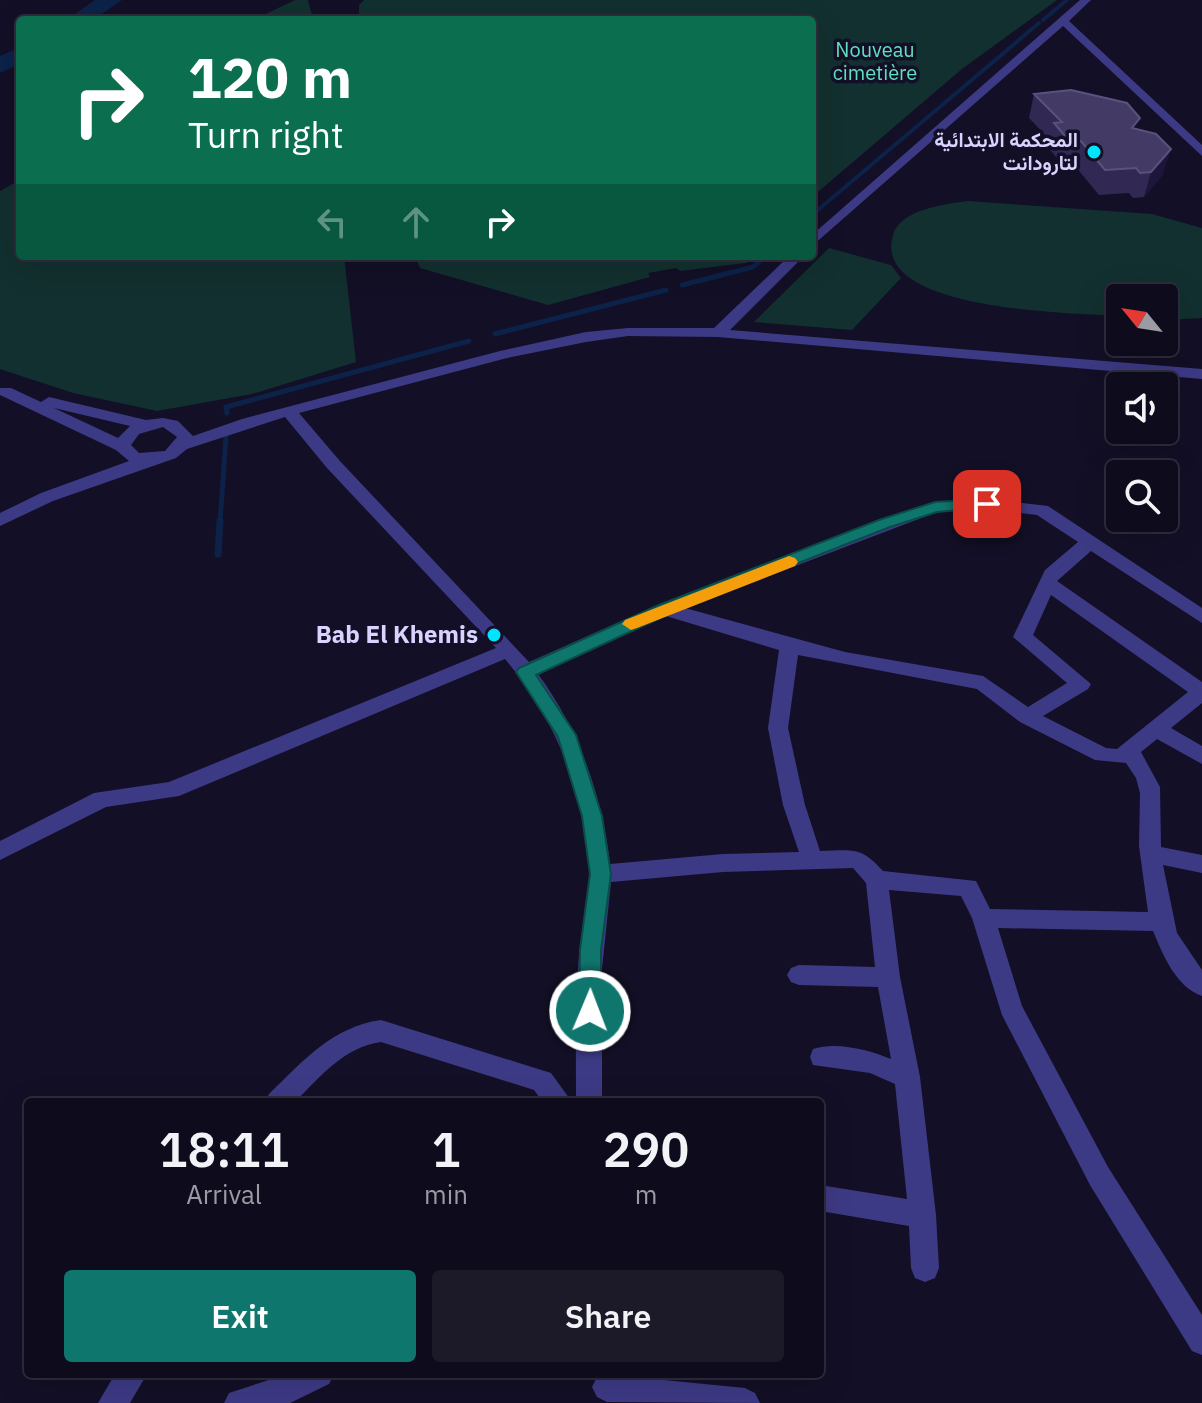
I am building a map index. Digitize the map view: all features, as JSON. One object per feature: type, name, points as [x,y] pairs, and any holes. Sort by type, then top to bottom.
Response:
[{"type":"street","points":[[816,238],[1086,0]]},
{"type":"street","points":[[1062,20],[1202,152]]},
{"type":"street","points":[[718,333],[793,260]]},
{"type":"street","points":[[0,520],[47,497],[169,455],[183,445],[248,422],[505,354],[586,337],[664,330],[718,333],[1202,374]]},
{"type":"street","points":[[3,390],[147,425]]},
{"type":"street","points":[[3,390],[123,448],[132,457],[148,460]]},
{"type":"street","points":[[289,412],[333,464],[499,640],[525,672],[567,735],[592,816],[600,874],[591,950],[589,1098]]},
{"type":"street","points":[[47,497],[123,448],[129,434],[147,425],[161,423],[178,427],[248,422]]},
{"type":"street","points":[[178,427],[184,433],[183,445]]},
{"type":"street","points":[[525,672],[665,609],[935,507],[987,504],[1035,508],[1202,617]]},
{"type":"street","points":[[1027,717],[1081,684],[1024,638],[1046,582],[1062,563],[1090,542]]},
{"type":"street","points":[[665,609],[789,646],[892,670],[983,683],[1027,717],[1102,755],[1121,757],[1202,692],[1046,582]]},
{"type":"street","points":[[0,851],[102,799],[172,790],[388,698],[499,640]]},
{"type":"street","points":[[789,646],[778,728],[794,805],[812,859]]},
{"type":"street","points":[[1154,728],[1202,756]]},
{"type":"street","points":[[1128,750],[1148,782],[1160,922],[1183,968],[1202,986]]},
{"type":"street","points":[[1152,854],[1202,864]]},
{"type":"street","points":[[600,874],[812,859],[859,859],[877,880],[888,977],[907,1077],[925,1268]]},
{"type":"street","points":[[877,880],[968,887],[983,918],[1011,1008],[1099,1176],[1202,1341]]},
{"type":"street","points":[[983,918],[1160,922]]},
{"type":"street","points":[[799,975],[888,977]]},
{"type":"street","points":[[282,1098],[336,1049],[375,1031],[542,1081],[556,1098]]},
{"type":"street","points":[[822,1057],[871,1062],[907,1077]]},
{"type":"street","points":[[824,1199],[922,1215]]},
{"type":"street","points":[[113,1403],[129,1378]]},
{"type":"street","points":[[239,1403],[278,1399],[312,1378]]},
{"type":"street","points":[[608,1388],[745,1403]]},
{"type":"green space","points":[[295,0],[308,0],[312,16],[261,16]]},
{"type":"green space","name":"Nouveau cimetière","points":[[364,0],[1057,0],[962,69],[816,194],[816,16],[359,16],[359,5]]},
{"type":"green space","points":[[16,182],[16,260],[344,260],[356,362],[252,394],[157,411],[73,393],[0,369],[0,191]]},
{"type":"green space","points":[[968,201],[1152,214],[1202,228],[1202,318],[1178,319],[1178,284],[1106,284],[1106,315],[1023,309],[943,294],[913,280],[894,260],[893,235],[905,219],[925,209]]},
{"type":"green space","points":[[829,248],[891,265],[901,278],[852,330],[754,322]]},
{"type":"green space","points":[[417,260],[750,260],[746,263],[648,273],[650,277],[548,305],[420,268]]},
{"type":"building","points":[[1071,90],[1127,103],[1140,118],[1132,128],[1156,134],[1171,149],[1151,172],[1140,173],[1136,168],[1105,170],[1081,141],[1070,142],[1054,123],[1062,122],[1034,94]]},
{"type":"waterway","points":[[84,16],[111,0]]},
{"type":"waterway","points":[[1043,20],[1067,0]]},
{"type":"waterway","points":[[816,212],[1039,23]]},
{"type":"waterway","points":[[0,66],[16,56]]},
{"type":"waterway","points":[[682,285],[753,267],[761,260]]},
{"type":"waterway","points":[[495,334],[666,290]]},
{"type":"waterway","points":[[227,413],[226,407],[469,341]]},
{"type":"waterway","points":[[220,523],[226,436]]},
{"type":"waterway","points":[[218,554],[220,521]]},
{"type":"slow traffic","points":[[631,624],[789,562]]},
{"type":"place","name":"المحكمة الابتدائية لتارودانت","points":[[1094,152]]},
{"type":"place","name":"Bab El Khemis","points":[[494,635]]},
{"type":"route","points":[[590,1011],[591,950],[600,874],[592,816],[567,735],[525,672],[665,609],[884,524],[935,507],[987,504]]}]
